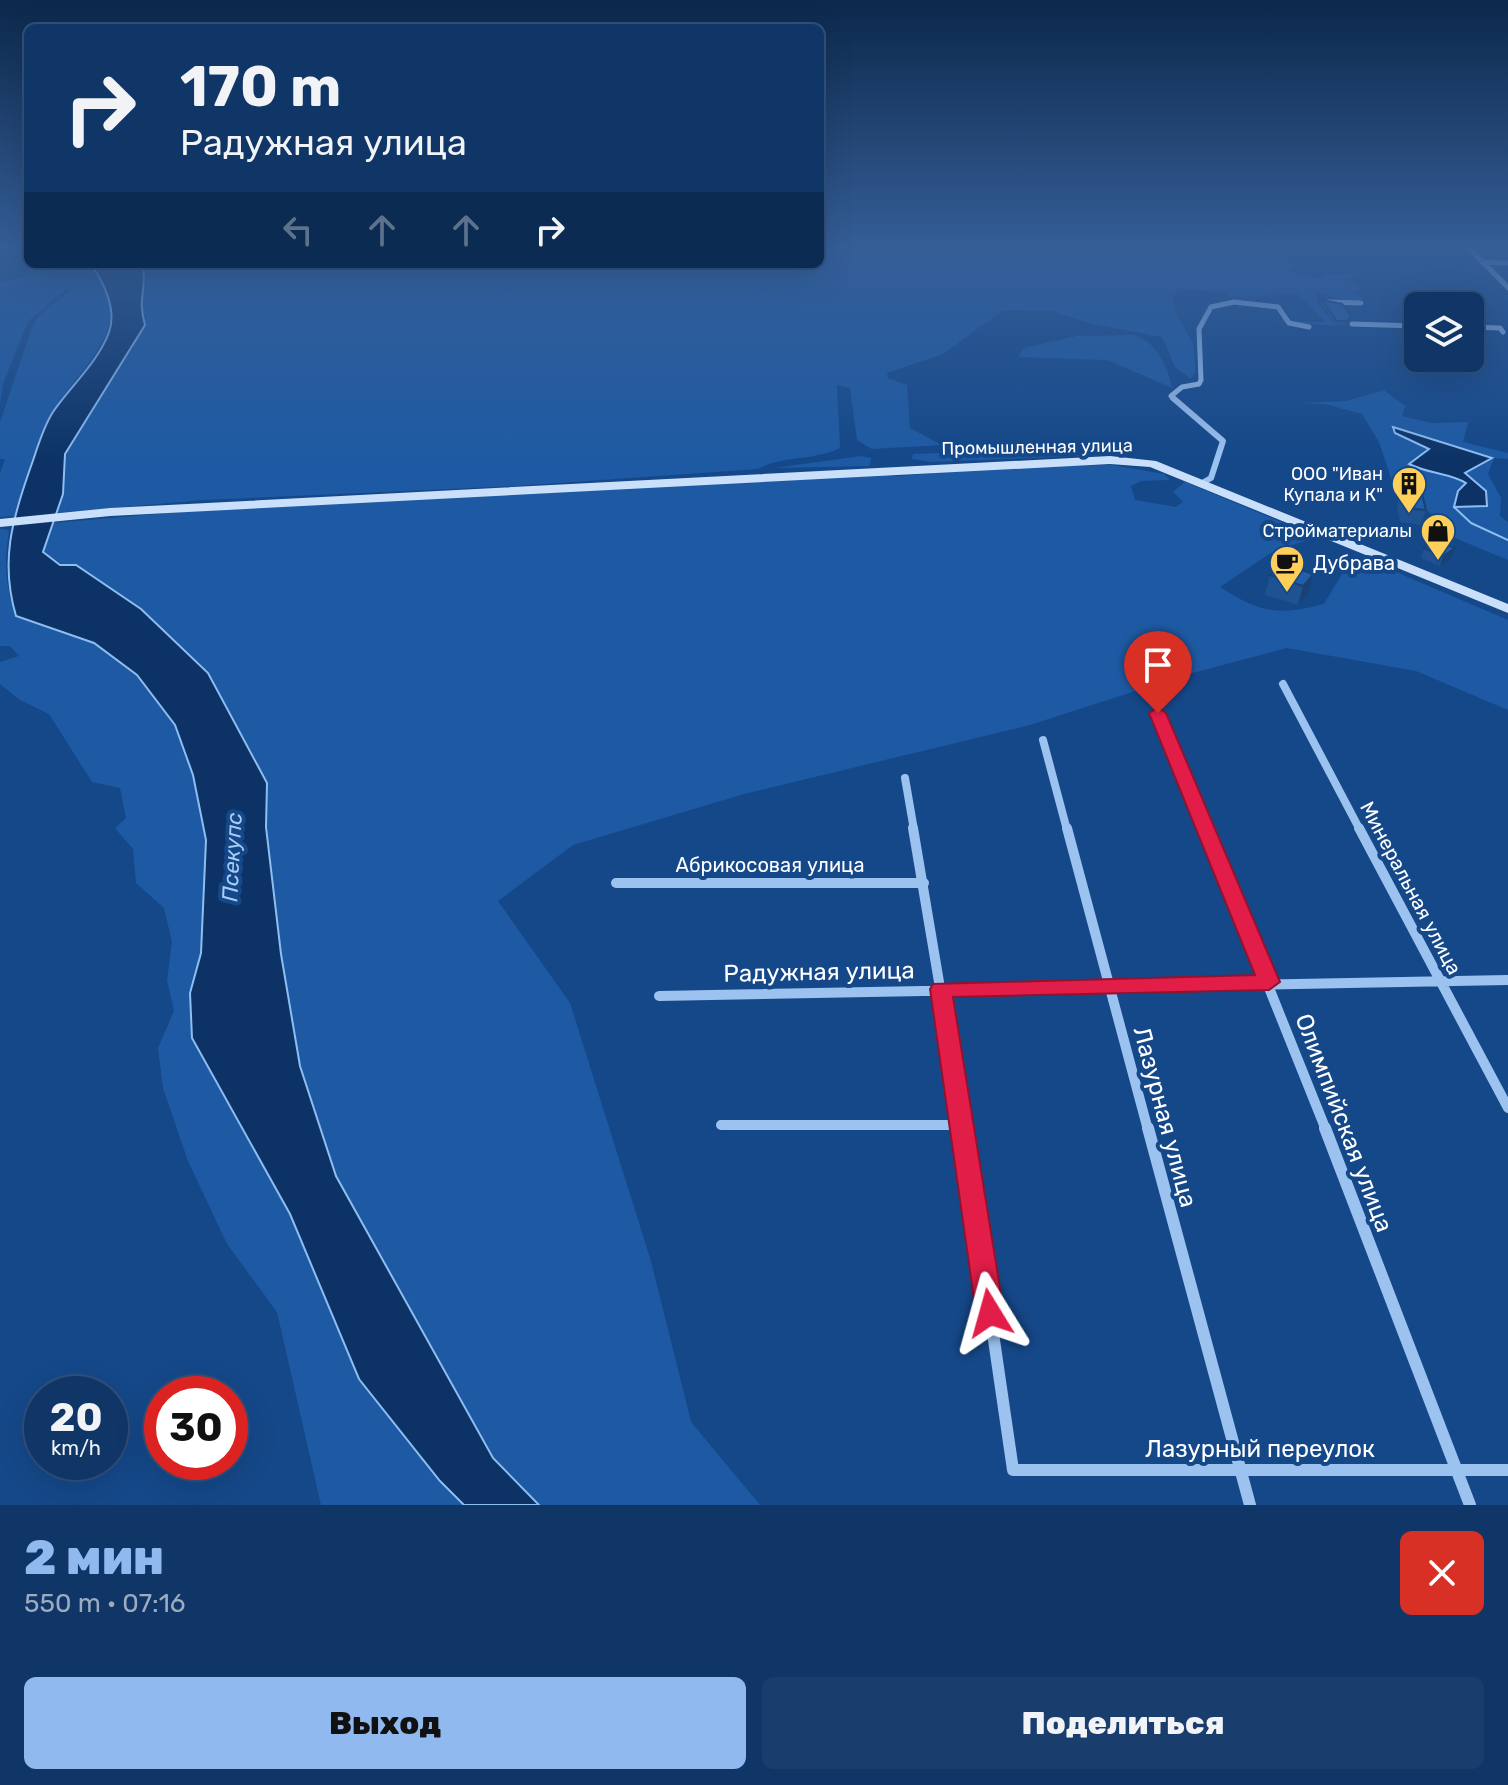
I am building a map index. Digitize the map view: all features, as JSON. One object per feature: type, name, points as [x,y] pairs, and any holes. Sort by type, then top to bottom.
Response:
[{"type":"main road","name":"Промышленная улица","points":[[0,523],[110,512],[1110,460],[1152,464],[1508,609]]},
{"type":"street","points":[[1202,483],[1211,478],[1223,441],[1171,396],[1182,387],[1199,384],[1203,377],[1198,338],[1205,317]]},
{"type":"street","points":[[1283,317],[1295,327],[1309,327]]},
{"type":"street","points":[[1352,324],[1404,326]]},
{"type":"street","points":[[1484,327],[1500,328],[1503,332]]},
{"type":"street","name":"Минеральная улица","points":[[1283,684],[1508,1108]]},
{"type":"street","name":"Олимпийская улица","points":[[1158,713],[1269,982],[1470,1505]]},
{"type":"street","name":"Лазурная улица","points":[[1043,740],[1250,1505]]},
{"type":"street","points":[[721,1125],[963,1125],[905,778]]},
{"type":"street","name":"Абрикосовая улица","points":[[616,883],[924,883]]},
{"type":"street","name":"Радужная улица","points":[[659,996],[1269,982],[1508,980]]},
{"type":"street","name":"Лазурный переулок","points":[[963,1125],[1013,1470],[1508,1470]]},
{"type":"shaded area","points":[[0,317],[32,317],[28,321],[3,384],[0,404]]},
{"type":"shaded area","points":[[38,317],[109,317],[100,346],[62,398],[44,430],[14,516],[0,517],[0,474],[5,459],[0,459],[0,422]]},
{"type":"shaded area","points":[[139,317],[993,317],[943,354],[887,373],[888,378],[907,385],[910,428],[942,445],[872,449],[857,440],[850,388],[837,385],[840,448],[758,469],[516,486],[203,500],[56,513],[63,494],[65,454],[121,361],[133,348]]},
{"type":"shaded area","points":[[1072,317],[1178,317],[1193,343],[1196,372],[1191,379],[1175,367],[1162,337]]},
{"type":"shaded area","points":[[1320,317],[1329,317],[1337,326],[1265,320],[1325,322]]},
{"type":"shaded area","points":[[1134,335],[1142,338],[1160,356],[1172,388],[1108,360],[1018,357],[1024,348],[1077,336]]},
{"type":"shaded area","points":[[1384,390],[1405,406],[1402,416],[1432,423],[1468,422],[1463,442],[1508,453],[1508,459],[1494,458],[1488,474],[1501,498],[1500,516],[1508,522],[1508,560],[1455,538],[1433,515],[1394,487],[1379,442],[1362,414],[1325,404],[1298,403],[1346,401]]},
{"type":"shaded area","points":[[913,454],[1105,455],[931,462],[912,459]]},
{"type":"shaded area","points":[[861,456],[871,458],[870,466],[774,468]]},
{"type":"shaded area","points":[[1112,465],[1164,474],[1170,480],[1141,481],[1131,486],[1135,500],[1176,507],[1183,502],[1173,492],[1185,482],[1317,537],[1274,551],[1220,587],[1259,607],[1282,611],[1324,604],[1354,554],[1508,620],[1508,710],[1416,671],[1287,648],[1185,675],[1030,725],[744,794],[573,845],[498,901],[570,1003],[650,1258],[691,1422],[760,1505],[539,1505],[493,1458],[336,1176],[300,1066],[281,954],[266,827],[267,783],[208,673],[141,609],[43,553],[53,523],[181,512],[872,474],[898,476],[1021,466]]},
{"type":"shaded area","points":[[0,529],[9,530],[6,574],[16,616],[94,643],[137,675],[175,725],[193,775],[206,840],[201,953],[190,993],[192,1038],[290,1214],[359,1379],[440,1481],[464,1505],[321,1505],[277,1312],[227,1244],[188,1161],[163,1088],[158,1048],[174,1011],[167,980],[172,942],[164,908],[136,883],[133,849],[115,828],[126,818],[120,788],[92,782],[49,714],[20,700],[0,684],[0,662],[19,656],[10,646],[0,646]]},
{"type":"water","name":"Псекупс","points":[[111,317],[144,317],[145,325],[65,454],[63,494],[43,552],[60,565],[76,565],[141,609],[208,673],[267,783],[266,827],[281,954],[300,1066],[336,1176],[493,1458],[539,1505],[464,1505],[440,1481],[359,1379],[290,1214],[192,1038],[190,993],[201,953],[206,840],[193,775],[175,725],[137,675],[94,643],[16,616],[9,577],[10,541],[24,488],[49,419],[98,353]]},
{"type":"water","points":[[1393,427],[1492,458],[1465,473],[1486,491],[1487,506],[1454,507],[1458,491],[1466,483],[1409,464],[1429,449],[1395,433]]},
{"type":"building","points":[[1334,317],[1349,317],[1348,321],[1337,321]]},
{"type":"building","points":[[1401,492],[1422,494],[1426,510],[1404,508]]},
{"type":"building","points":[[1436,541],[1455,548],[1443,556],[1424,548]]},
{"type":"building","points":[[1281,564],[1314,574],[1303,586],[1270,575]]},
{"type":"waterway","points":[[1454,507],[1471,523],[1508,540]]},
{"type":"place","name":"ООО \"Иван Купала и К\"","points":[[1409,515]]},
{"type":"place","name":"Стройматериалы","points":[[1438,562]]},
{"type":"place","name":"Дубрава","points":[[1287,594]]},
{"type":"route","points":[[990,1313],[941,989],[1269,982],[1158,713]]}]
